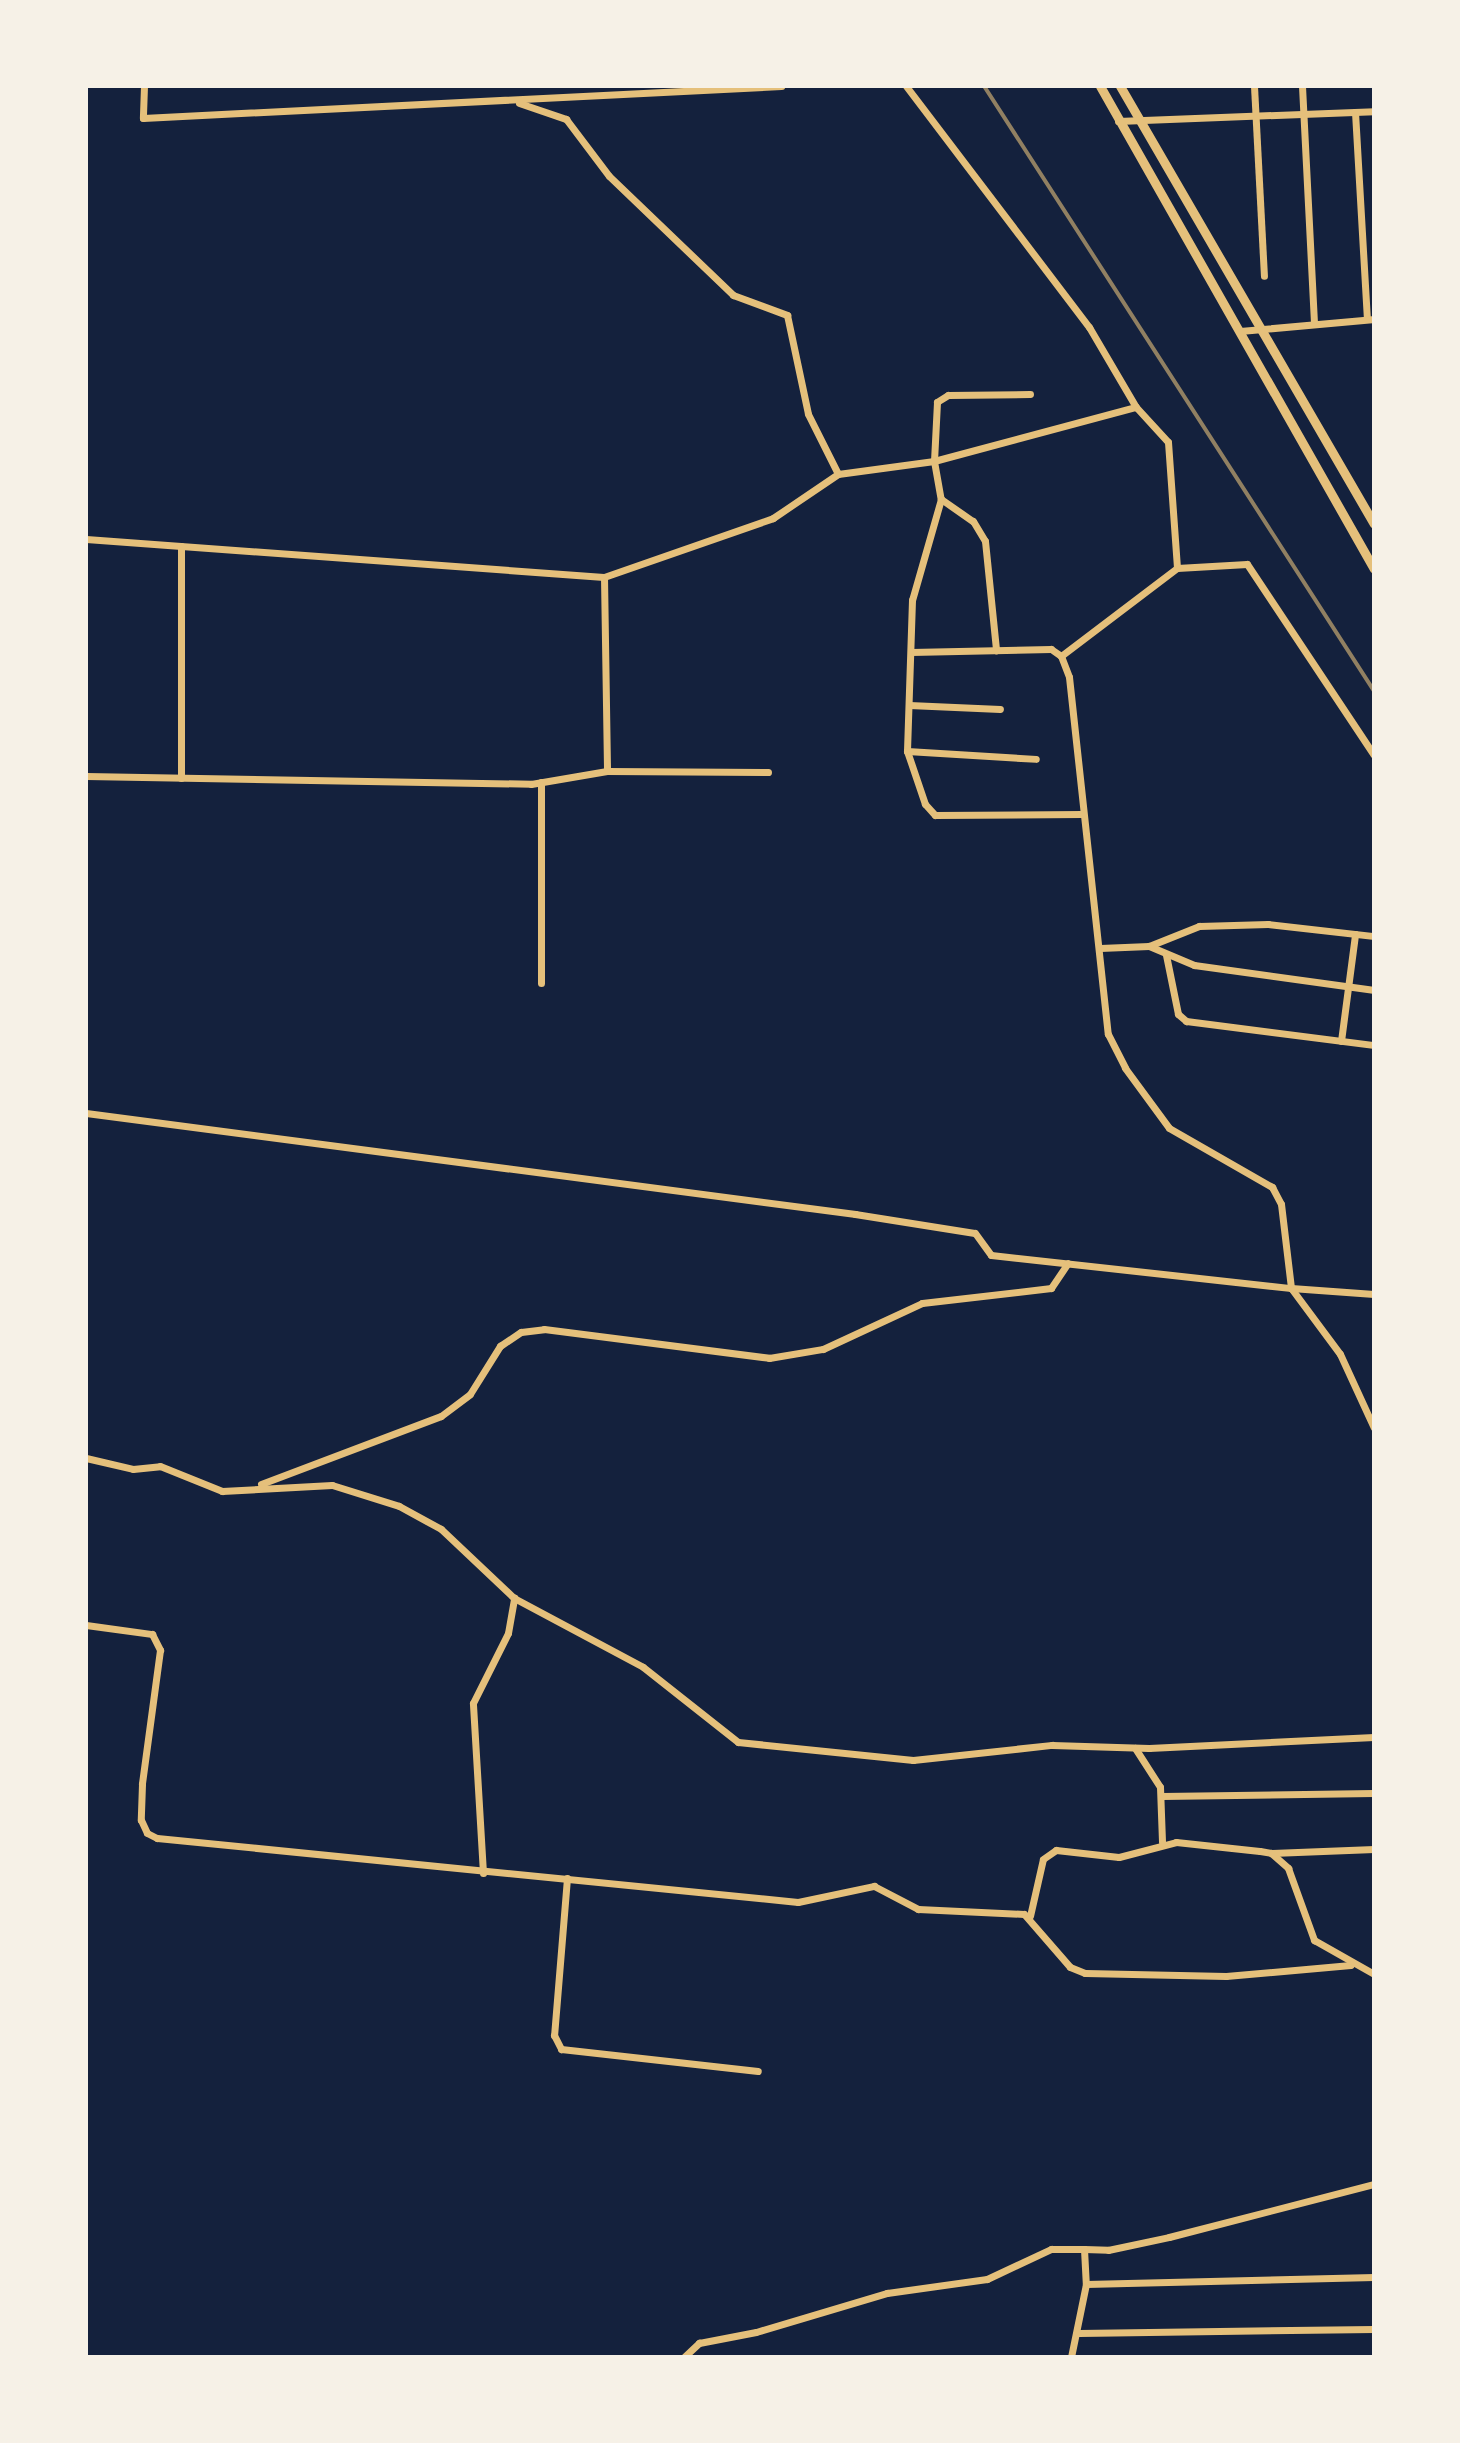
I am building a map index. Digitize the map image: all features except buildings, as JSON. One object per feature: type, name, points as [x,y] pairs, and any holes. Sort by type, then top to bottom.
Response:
[{"type":"street","points":[[144,86],[143,118],[781,86]]},
{"type":"street","points":[[906,86],[1089,327],[1136,407],[1168,442],[1177,568]]},
{"type":"street","points":[[1100,86],[1370,555],[1374,569]]},
{"type":"street","points":[[1120,86],[1258,329],[1374,524]]},
{"type":"street","points":[[1254,86],[1264,276]]},
{"type":"street","points":[[1302,86],[1314,322]]},
{"type":"street","points":[[513,101],[566,119],[609,176],[733,295],[787,315],[808,414],[838,474]]},
{"type":"street","points":[[1118,121],[1374,111]]},
{"type":"street","points":[[1240,331],[1370,319],[1355,112]]},
{"type":"street","points":[[1030,394],[948,395],[937,402],[934,461],[941,499],[912,600],[907,751],[925,804],[935,815],[1082,814]]},
{"type":"street","points":[[86,539],[604,577],[773,518],[838,474],[934,461],[1136,407]]},
{"type":"street","points":[[941,499],[973,521],[985,541],[996,650]]},
{"type":"street","points":[[181,546],[181,778]]},
{"type":"street","points":[[1061,656],[1177,568],[1253,567],[1374,755]]},
{"type":"street","points":[[604,577],[607,771]]},
{"type":"street","points":[[911,652],[1051,649],[1061,656],[1069,677],[1108,1034],[1125,1068],[1169,1128],[1272,1187],[1281,1204],[1291,1288],[1340,1354],[1374,1428]]},
{"type":"street","points":[[909,705],[1000,709]]},
{"type":"street","points":[[907,751],[1036,759]]},
{"type":"street","points":[[86,776],[541,782],[607,771],[768,772]]},
{"type":"street","points":[[541,782],[541,983]]},
{"type":"street","points":[[1100,948],[1149,946],[1199,926],[1268,924],[1374,936]]},
{"type":"street","points":[[1341,1041],[1355,934]]},
{"type":"street","points":[[1149,946],[1194,965],[1374,990]]},
{"type":"street","points":[[1166,955],[1178,1014],[1186,1021],[1374,1045]]},
{"type":"street","points":[[86,1113],[855,1214],[975,1233],[991,1255],[1291,1288],[1374,1294]]},
{"type":"street","points":[[254,1487],[441,1416],[470,1394],[500,1346],[521,1332],[544,1329],[769,1358],[823,1349],[922,1303],[1051,1288],[1068,1263]]},
{"type":"street","points":[[86,1458],[133,1469],[160,1466],[222,1491],[332,1485],[399,1506],[441,1529],[514,1598],[643,1667],[738,1742],[913,1760],[1052,1745],[1135,1748],[1374,1737]]},
{"type":"street","points":[[483,1873],[473,1703],[508,1633],[514,1598]]},
{"type":"street","points":[[86,1625],[152,1634],[160,1650],[142,1784],[141,1820],[147,1833],[483,1873],[567,1878],[807,1902],[874,1886],[918,1909],[1030,1916],[1070,1967],[1085,1973],[1226,1976],[1351,1965]]},
{"type":"street","points":[[1135,1748],[1162,1796],[1162,1842]]},
{"type":"street","points":[[1162,1796],[1374,1793]]},
{"type":"street","points":[[1030,1916],[1043,1859],[1051,1852],[1119,1857],[1162,1842],[1271,1853],[1374,1849]]},
{"type":"street","points":[[1271,1853],[1288,1868],[1314,1940],[1351,1965],[1374,1974]]},
{"type":"street","points":[[567,1878],[554,2035],[561,2049],[758,2071]]},
{"type":"street","points":[[684,2357],[699,2343],[756,2332],[887,2293],[987,2279],[1051,2249],[1108,2250],[1374,2184]]},
{"type":"street","points":[[1071,2357],[1079,2333],[1086,2284],[1084,2249]]},
{"type":"street","points":[[1086,2284],[1374,2277]]},
{"type":"street","points":[[1079,2333],[1374,2329]]},
{"type":"railway","points":[[984,86],[1374,691]]}]
